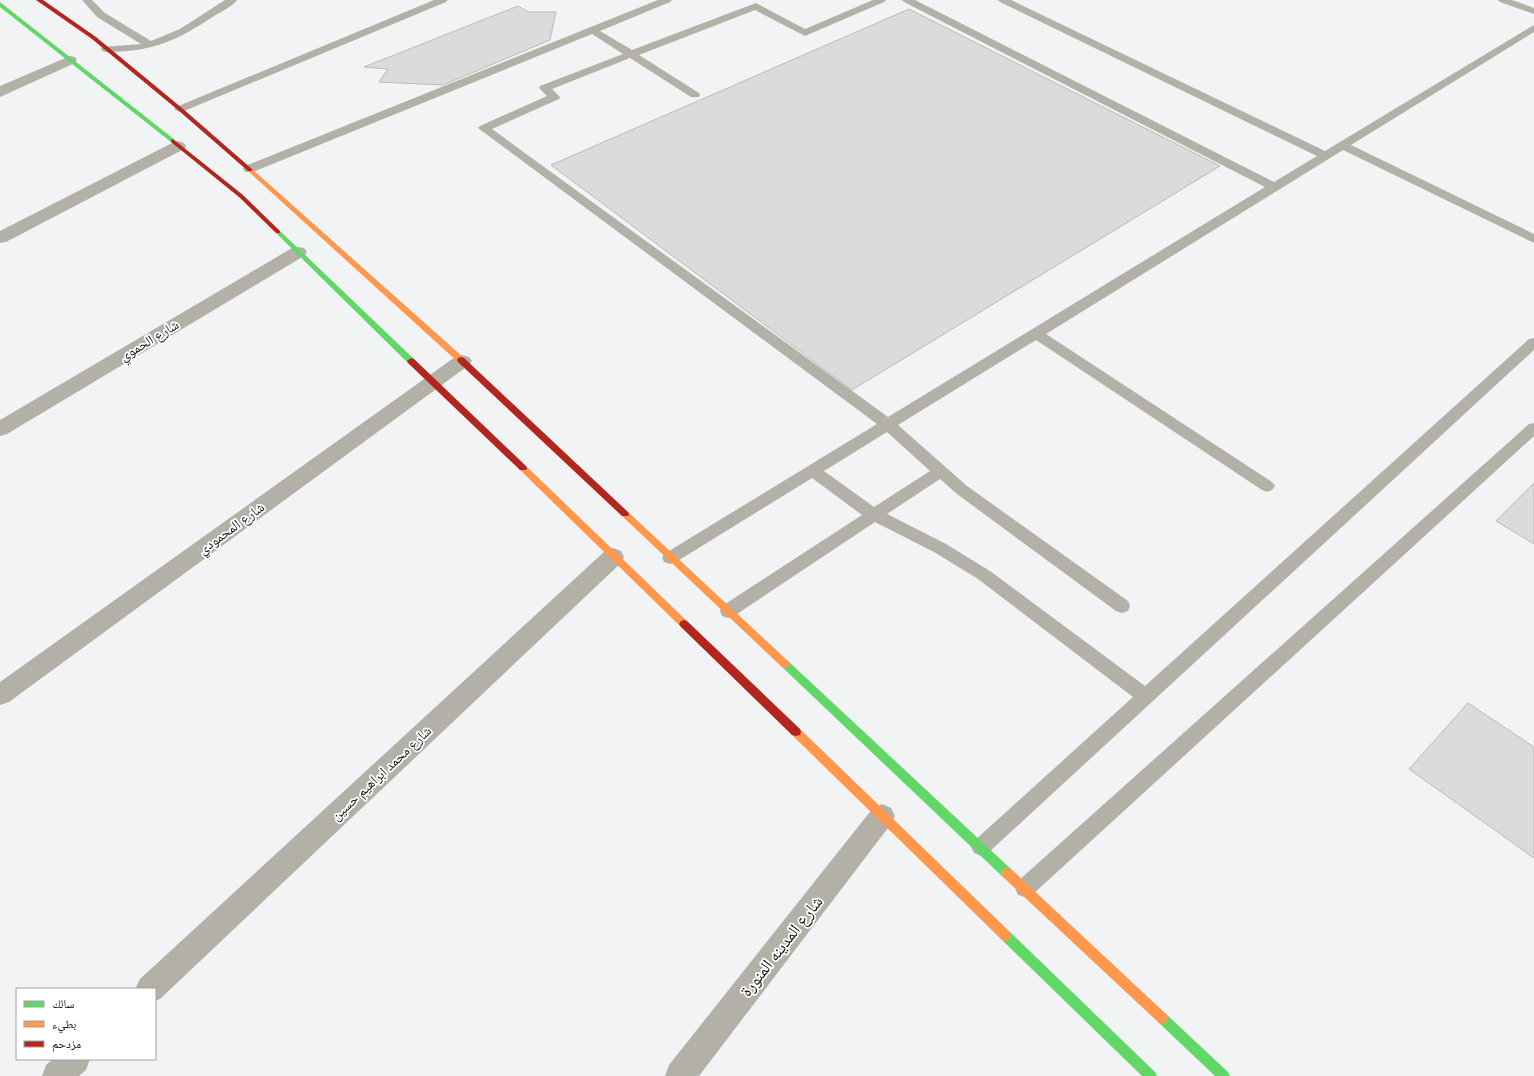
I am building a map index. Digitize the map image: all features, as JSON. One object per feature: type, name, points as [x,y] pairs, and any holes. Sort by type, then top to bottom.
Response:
[{"type":"street","points":[[39,0],[106,49],[116,61],[150,89],[180,109],[245,170],[462,361],[670,558],[1025,888],[1224,1076]]},
{"type":"street","points":[[0,4],[178,146],[225,179],[298,252],[1151,1076]]},
{"type":"street","points":[[0,92],[70,60]]},
{"type":"street","points":[[84,72],[98,67]]},
{"type":"street","points":[[121,100],[134,95]]},
{"type":"street","points":[[0,238],[178,146]]},
{"type":"street","name":"شارع الحموي","points":[[0,429],[298,252]]},
{"type":"street","name":"شارع المحمودي","points":[[0,695],[462,361]]},
{"type":"street","name":"شارع محمد ابراهيم حسين","points":[[151,988],[613,557]]},
{"type":"street","name":"شارع المدينه المنورة","points":[[680,1076],[882,816]]},
{"type":"street","points":[[57,1076],[74,1060]]},
{"type":"lane","points":[[88,0],[101,15],[152,45]]},
{"type":"lane","points":[[106,49],[129,49],[152,45],[168,39],[232,0]]},
{"type":"lane","points":[[180,109],[443,0]]},
{"type":"lane","points":[[245,170],[667,0]]},
{"type":"lane","points":[[881,0],[805,33],[756,6],[544,88],[555,97],[484,128],[888,425],[962,490],[1122,606]]},
{"type":"lane","points":[[907,0],[1274,187]]},
{"type":"lane","points":[[1003,0],[1326,156]]},
{"type":"lane","points":[[1503,0],[1534,11]]},
{"type":"lane","points":[[670,558],[1534,28]]},
{"type":"lane","points":[[592,30],[695,94]]},
{"type":"lane","points":[[1342,146],[1534,239]]},
{"type":"lane","points":[[1036,333],[1267,486]]},
{"type":"lane","points":[[981,847],[1534,342]]},
{"type":"lane","points":[[1025,888],[1534,428]]},
{"type":"lane","points":[[813,471],[846,498],[874,515],[940,548],[968,564],[1146,696]]},
{"type":"lane","points":[[728,611],[941,471]]},
{"type":"building","points":[[518,6],[528,12],[556,12],[550,40],[443,85],[379,82],[388,69],[364,67]]},
{"type":"building","points":[[909,9],[1220,166],[852,390],[551,165]]},
{"type":"building","points":[[1534,483],[1534,544],[1496,521]]},
{"type":"building","points":[[1468,703],[1534,747],[1534,858],[1409,769]]},
{"type":"traffic: fast","points":[[0,4],[173,141]]},
{"type":"traffic: fast","points":[[278,232],[411,361]]},
{"type":"traffic: fast","points":[[785,664],[1007,873]]},
{"type":"traffic: fast","points":[[1005,935],[1151,1076]]},
{"type":"traffic: fast","points":[[1162,1018],[1224,1076]]},
{"type":"traffic: slow","points":[[250,170],[461,360]]},
{"type":"traffic: slow","points":[[523,468],[684,624]]},
{"type":"traffic: slow","points":[[625,514],[785,664]]},
{"type":"traffic: slow","points":[[796,732],[1005,935]]},
{"type":"traffic: slow","points":[[1007,873],[1162,1018]]},
{"type":"traffic: jam","points":[[39,0],[94,38],[180,109],[250,170]]},
{"type":"traffic: jam","points":[[173,141],[241,196],[278,232]]},
{"type":"traffic: jam","points":[[461,360],[625,514]]},
{"type":"traffic: jam","points":[[411,361],[523,468]]},
{"type":"traffic: jam","points":[[684,624],[796,732]]}]
